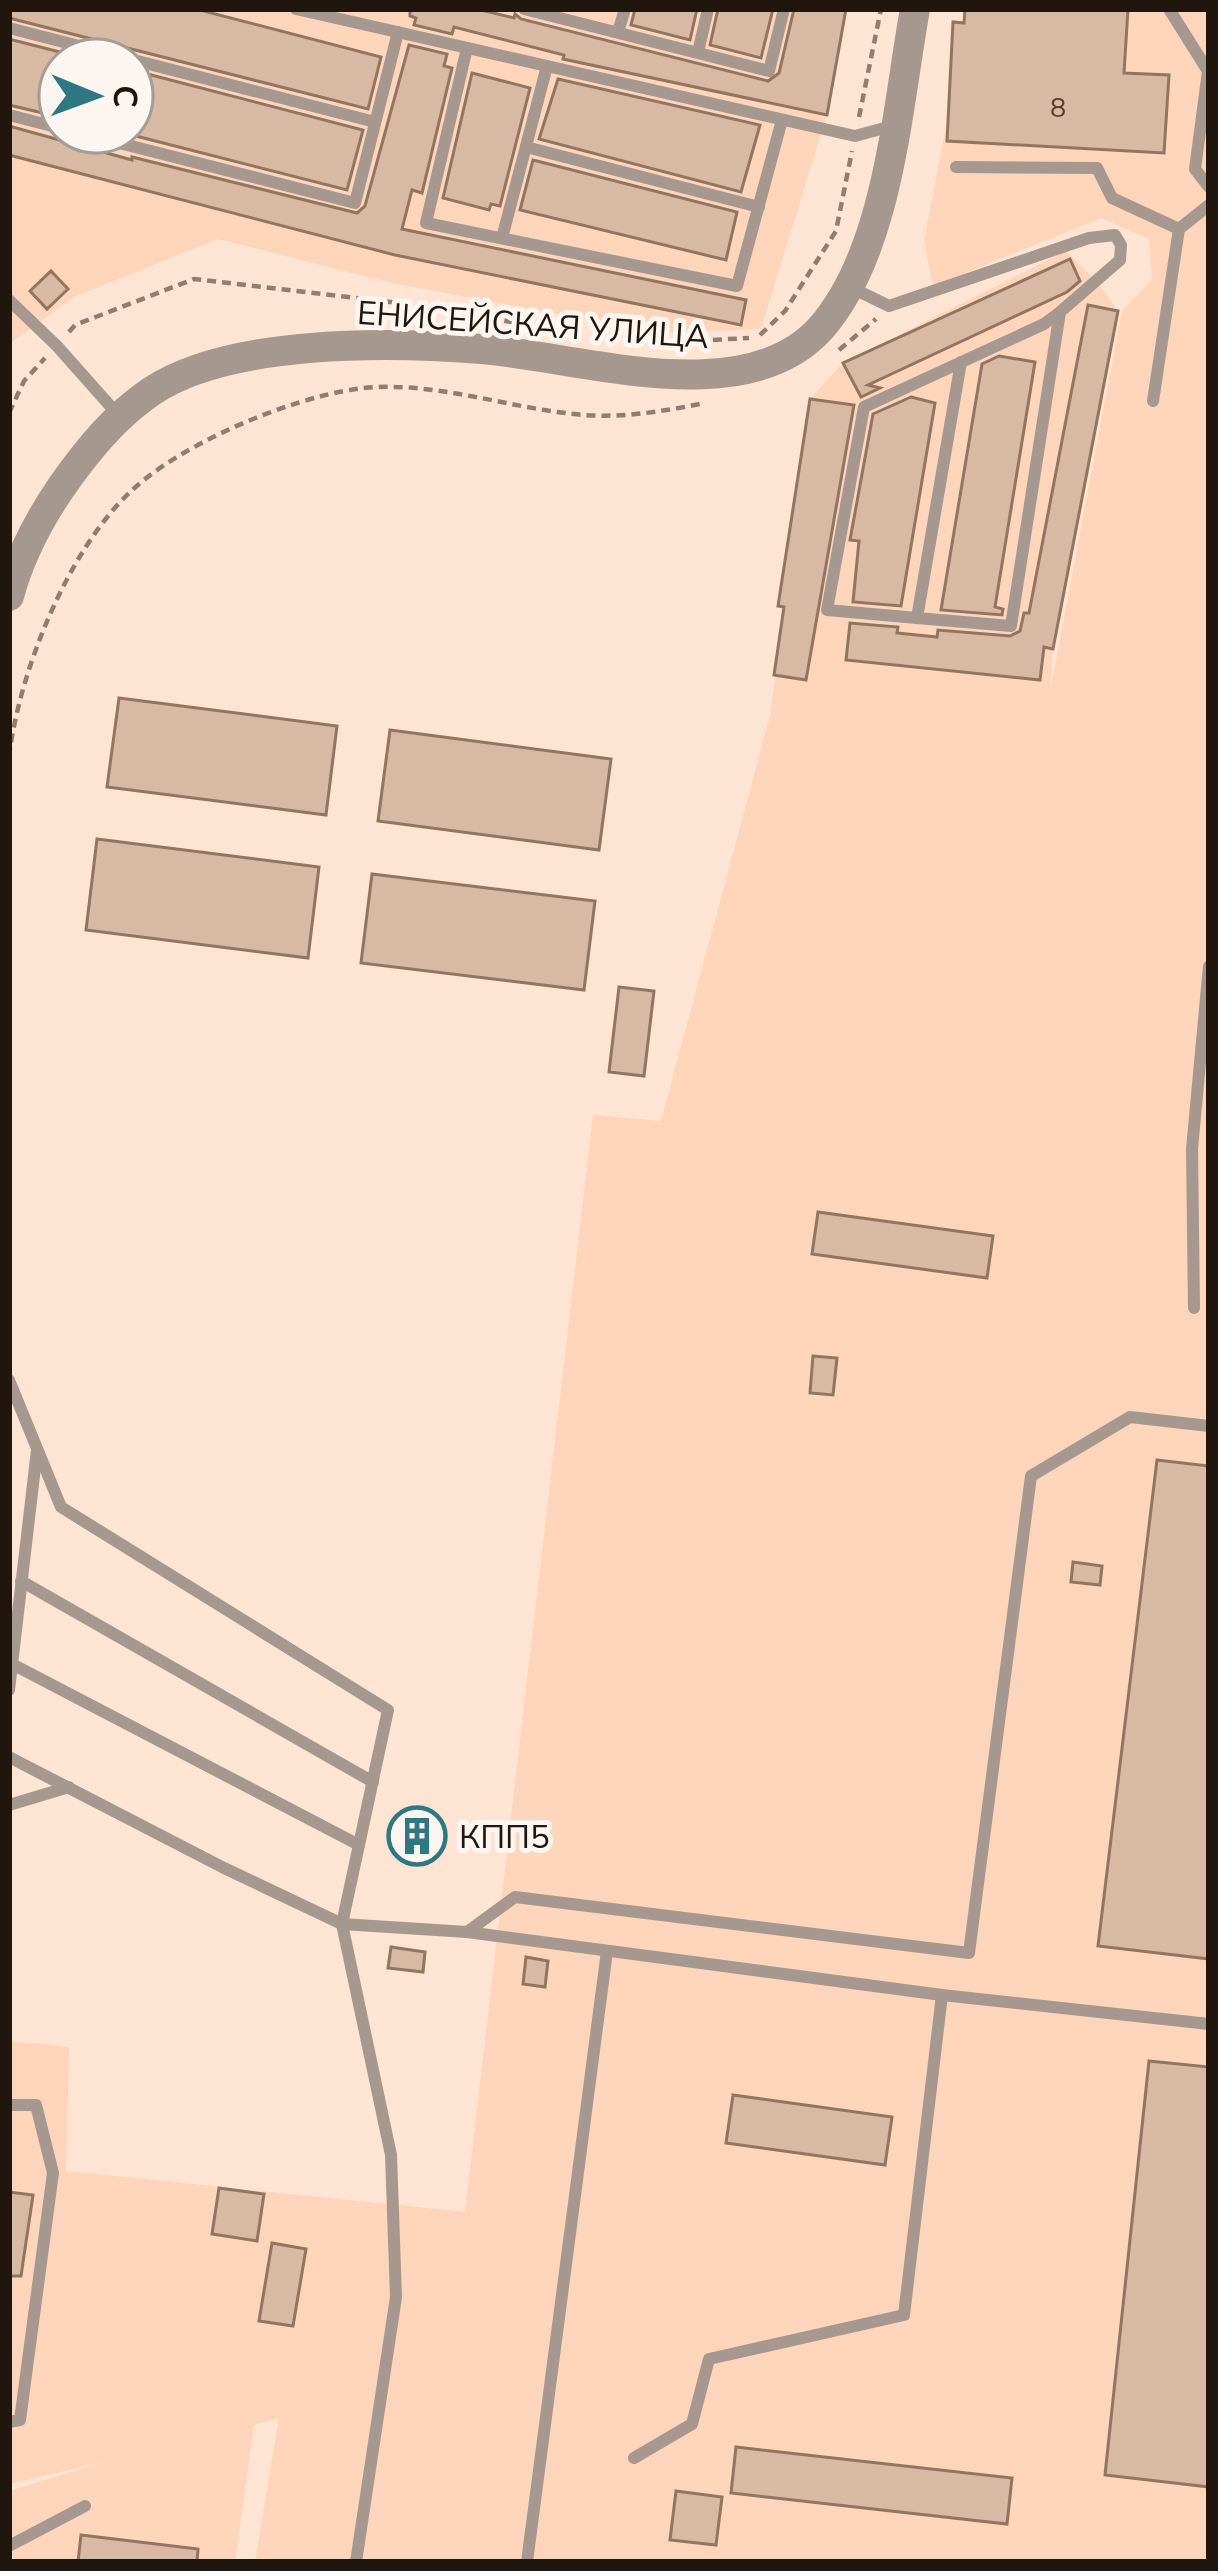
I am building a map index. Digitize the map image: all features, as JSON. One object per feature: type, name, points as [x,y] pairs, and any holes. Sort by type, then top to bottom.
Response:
[{"type":"street","name":"ЕНИСЕЙСКАЯ УЛИЦА","points":[[9,596],[34,533],[64,481],[121,417],[154,390],[200,370],[248,358],[348,345],[482,349],[639,370],[750,370],[794,353],[820,328],[861,263],[886,175],[915,9]]},
{"type":"lane","points":[[296,9],[855,136],[894,126]]},
{"type":"lane","points":[[524,9],[769,70],[784,9]]},
{"type":"lane","points":[[618,32],[625,9]]},
{"type":"lane","points":[[698,52],[708,9]]},
{"type":"lane","points":[[1169,9],[1208,71],[1195,169],[1209,187]]},
{"type":"lane","points":[[9,28],[375,122]]},
{"type":"lane","points":[[156,152],[355,203],[398,32]]},
{"type":"lane","points":[[467,48],[426,223],[737,286],[782,120]]},
{"type":"lane","points":[[502,238],[547,66]]},
{"type":"lane","points":[[526,147],[758,207]]},
{"type":"lane","points":[[956,167],[1097,168],[1112,197],[1178,229]]},
{"type":"lane","points":[[1153,401],[1178,229],[1209,205]]},
{"type":"lane","points":[[849,286],[889,306],[1089,238],[1115,235],[1121,245],[1120,260],[1044,324],[864,407],[827,610],[1011,626],[1060,312]]},
{"type":"lane","points":[[9,300],[121,417]]},
{"type":"lane","points":[[916,618],[961,362]]},
{"type":"lane","points":[[1194,1308],[1192,1149],[1209,966]]},
{"type":"lane","points":[[9,1380],[61,1507],[388,1710],[342,1924],[391,2155],[396,2297],[356,2562]]},
{"type":"lane","points":[[466,1932],[515,1897],[969,1953],[1031,1476],[1130,1417],[1209,1426]]},
{"type":"lane","points":[[9,1690],[37,1448]]},
{"type":"lane","points":[[22,1581],[373,1781]]},
{"type":"lane","points":[[12,1664],[359,1845]]},
{"type":"lane","points":[[9,1757],[342,1924],[466,1932],[942,1995],[1209,2024]]},
{"type":"lane","points":[[9,1805],[69,1787]]},
{"type":"lane","points":[[527,2562],[608,1951]]},
{"type":"lane","points":[[634,2458],[692,2424],[709,2359],[904,2315],[942,1995]]},
{"type":"lane","points":[[9,2105],[36,2105],[53,2173],[20,2420],[9,2422]]},
{"type":"lane","points":[[9,2546],[85,2506]]},
{"type":"path","points":[[641,344],[758,337],[784,310],[836,231],[881,9]]},
{"type":"path","points":[[9,412],[24,381],[76,325],[194,279],[407,304],[548,328]]},
{"type":"path","points":[[828,355],[847,347],[889,306]]},
{"type":"path","points":[[9,757],[36,650],[80,555],[127,494],[178,457],[256,417],[357,389],[410,389],[578,415],[646,414],[712,401]]},
{"type":"shaded area","points":[[9,9],[843,9],[826,117],[761,329],[661,333],[392,283],[218,239],[74,297],[9,344]]},
{"type":"shaded area","points":[[969,9],[1209,9],[1209,2562],[255,2562],[279,2418],[254,2425],[235,2562],[9,2562],[9,2491],[104,2462],[9,2484],[9,2041],[69,2047],[66,2171],[465,2212],[593,1115],[661,1121],[770,716],[784,608],[778,606],[810,399],[843,363],[1066,251],[1118,311],[1053,649],[1050,692],[1122,311],[1152,280],[1149,239],[1101,218],[933,286],[924,241]]},
{"type":"building","points":[[9,9],[196,9],[381,57],[368,109],[156,55],[156,36],[80,36],[9,18]]},
{"type":"building","points":[[410,9],[477,9],[514,18],[515,14],[768,81],[779,73],[794,9],[846,9],[827,115],[563,59],[564,55],[454,27],[452,34],[414,25],[416,18],[410,16]]},
{"type":"building","points":[[635,9],[697,9],[690,40],[631,25]]},
{"type":"building","points":[[718,9],[773,9],[761,58],[710,45]]},
{"type":"building","points":[[965,9],[1128,9],[1124,73],[1169,75],[1164,153],[947,141],[953,22],[964,23]]},
{"type":"building","points":[[9,39],[36,46],[36,111],[9,105]]},
{"type":"building","points":[[409,45],[447,54],[444,66],[452,68],[422,193],[412,190],[402,229],[746,300],[741,325],[395,255],[9,155],[9,126],[36,133],[36,156],[132,157],[357,213],[365,206]]},
{"type":"building","points":[[472,73],[530,88],[500,206],[491,204],[489,210],[443,198]]},
{"type":"building","points":[[156,76],[363,130],[347,190],[156,141]]},
{"type":"building","points":[[558,79],[760,125],[741,192],[539,139]]},
{"type":"building","points":[[533,160],[737,212],[726,260],[520,210]]},
{"type":"building","points":[[1070,259],[1080,281],[1067,292],[868,385],[880,388],[861,397],[843,363]]},
{"type":"building","points":[[51,271],[68,289],[47,309],[30,291]]},
{"type":"building","points":[[1088,305],[1118,311],[1053,649],[1044,647],[1040,680],[846,660],[850,623],[898,627],[897,633],[937,637],[938,630],[1010,636],[1020,631],[1024,613],[1029,613]]},
{"type":"building","points":[[999,356],[1035,362],[995,607],[1003,609],[1002,615],[941,610],[982,364]]},
{"type":"building","points":[[911,397],[935,403],[901,606],[853,602],[859,541],[850,540],[873,414]]},
{"type":"building","points":[[810,399],[854,405],[806,680],[774,675],[784,607],[778,606]]},
{"type":"building","points":[[119,698],[337,726],[326,815],[107,787]]},
{"type":"building","points":[[390,730],[611,759],[599,850],[378,821]]},
{"type":"building","points":[[97,839],[319,867],[308,958],[86,930]]},
{"type":"building","points":[[372,874],[595,901],[584,990],[361,963]]},
{"type":"building","points":[[619,987],[654,991],[644,1076],[609,1072]]},
{"type":"building","points":[[818,1212],[993,1236],[987,1278],[812,1254]]},
{"type":"building","points":[[813,1356],[837,1358],[833,1395],[810,1393]]},
{"type":"building","points":[[1157,1460],[1209,1466],[1209,1959],[1098,1946]]},
{"type":"building","points":[[1073,1562],[1102,1566],[1100,1585],[1071,1582]]},
{"type":"building","name":"КПП5","points":[[407,1812],[434,1815],[427,1861],[401,1858]]},
{"type":"building","points":[[391,1947],[425,1952],[423,1972],[388,1968]]},
{"type":"building","points":[[526,1957],[548,1961],[545,1987],[523,1984]]},
{"type":"building","points":[[1149,2061],[1209,2067],[1209,2487],[1105,2475]]},
{"type":"building","points":[[733,2095],[892,2117],[885,2165],[726,2143]]},
{"type":"building","points":[[219,2188],[264,2194],[257,2241],[212,2234]]},
{"type":"building","points":[[9,2192],[33,2195],[21,2276],[9,2276]]},
{"type":"building","points":[[272,2243],[306,2249],[293,2326],[259,2321]]},
{"type":"building","points":[[736,2447],[1012,2478],[1007,2524],[731,2493]]},
{"type":"building","points":[[676,2491],[722,2497],[716,2545],[670,2540]]},
{"type":"building","points":[[81,2535],[198,2549],[197,2562],[78,2562]]},
{"type":"place","name":"КПП5","points":[[417,1836]]}]
